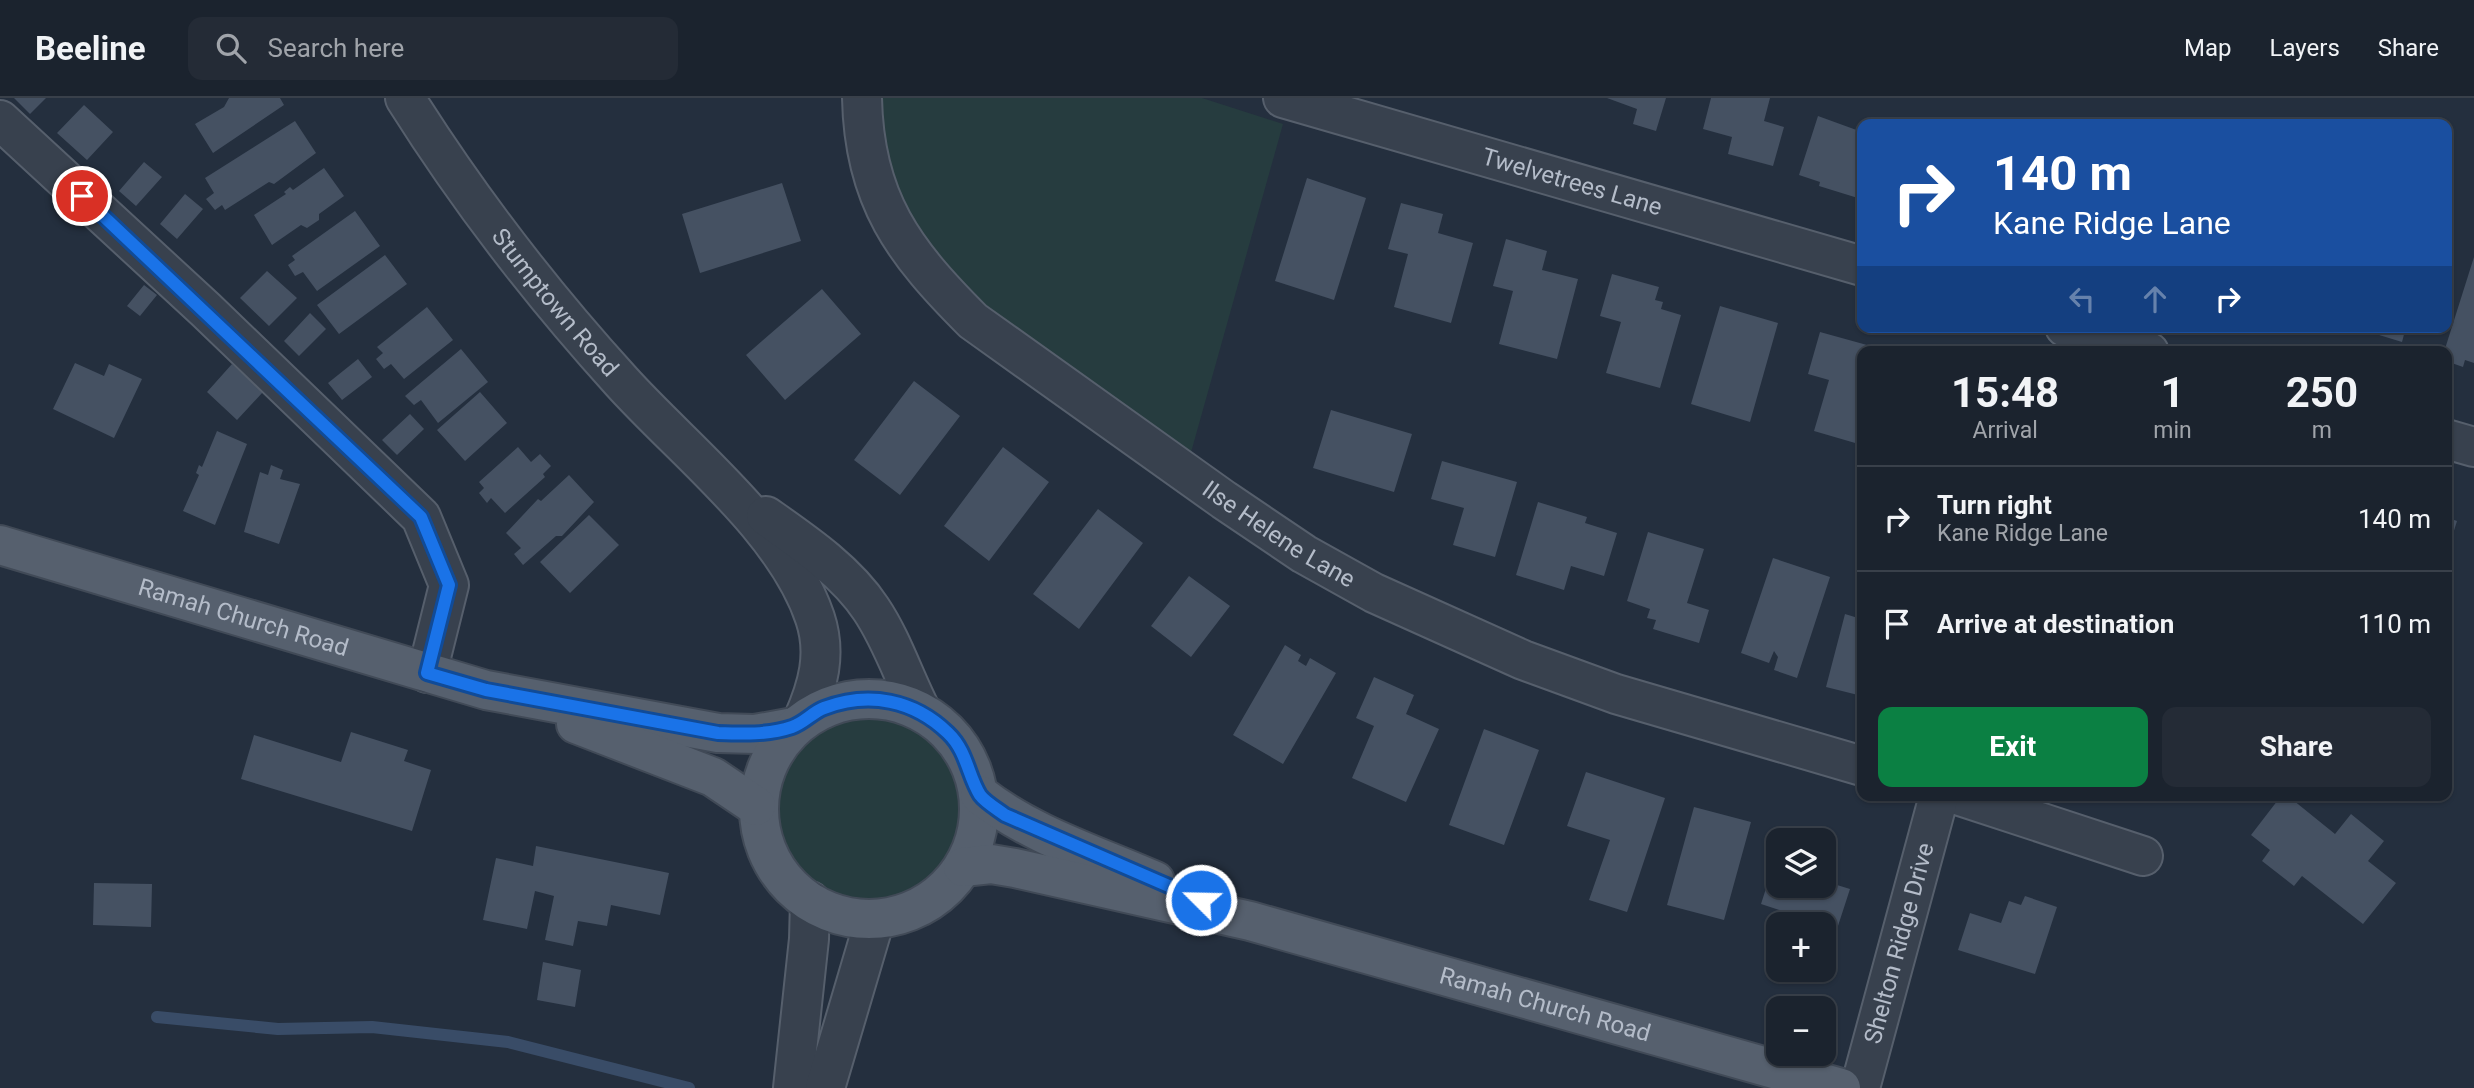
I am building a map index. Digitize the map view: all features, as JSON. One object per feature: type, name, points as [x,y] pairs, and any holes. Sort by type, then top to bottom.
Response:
[{"type":"main road","name":"Ramah Church Road","points":[[0,545],[486,690],[713,777],[756,806]]},
{"type":"main road","name":"Ramah Church Road","points":[[486,690],[718,733],[755,734],[799,723]]},
{"type":"main road","name":"Ramah Church Road","points":[[854,699],[889,700],[920,711],[950,734],[970,766],[980,795],[977,832],[963,867],[929,902],[903,914],[875,919],[841,916],[810,901],[786,881],[768,855],[756,806],[770,757],[799,723],[822,708],[854,699]]},
{"type":"main road","name":"Ramah Church Road","points":[[980,795],[1005,815],[1029,827],[1250,921]]},
{"type":"main road","name":"Ramah Church Road","points":[[963,867],[991,864],[1250,921],[1841,1088]]},
{"type":"street","name":"Stumptown Road","points":[[405,98],[495,231],[567,319],[623,383],[727,489],[792,569],[815,617],[822,660],[799,723]]},
{"type":"street","name":"Ilse Helene Lane","points":[[862,98],[862,133],[875,186],[899,236],[929,276],[973,321],[1304,554],[1442,626],[1524,660],[1616,694],[1857,765]]},
{"type":"street","name":"Twelvetrees Lane","points":[[1283,98],[1857,265]]},
{"type":"street","points":[[0,120],[216,319],[421,517],[449,585],[427,673]]},
{"type":"street","points":[[2069,336],[2119,346]]},
{"type":"street","points":[[2452,441],[2474,447]]},
{"type":"street","name":"Stumptown Road","points":[[727,489],[804,543],[858,590],[883,629],[920,711]]},
{"type":"street","name":"Shelton Ridge Drive","points":[[1860,1088],[1938,801]]},
{"type":"street","points":[[1975,801],[2143,856]]},
{"type":"street","points":[[793,1088],[809,939],[810,901]]},
{"type":"street","points":[[825,1088],[875,919]]},
{"type":"green space","points":[[878,98],[1202,98],[1283,124],[1190,456],[970,294],[924,247],[893,197]]},
{"type":"green space","points":[[869,699],[911,707],[947,731],[971,767],[979,809],[971,851],[947,887],[911,911],[869,919],[827,911],[791,887],[767,851],[759,809],[767,767],[791,731],[827,707]]},
{"type":"building","points":[[14,98],[46,98],[30,114]]},
{"type":"building","points":[[229,98],[280,98],[284,105],[213,153],[195,124],[224,107]]},
{"type":"building","points":[[1607,98],[1666,98],[1656,131],[1633,124],[1637,109]]},
{"type":"building","points":[[1711,98],[1770,98],[1764,121],[1784,127],[1773,166],[1728,154],[1732,137],[1703,129]]},
{"type":"building","points":[[84,105],[113,132],[87,160],[57,133]]},
{"type":"building","points":[[1818,116],[1857,130],[1857,198],[1819,186],[1820,182],[1799,175]]},
{"type":"building","points":[[295,121],[316,153],[274,184],[269,182],[225,210],[222,205],[215,210],[206,199],[214,193],[205,178]]},
{"type":"building","points":[[144,162],[162,177],[136,206],[119,191]]},
{"type":"building","points":[[324,168],[344,196],[319,214],[319,220],[307,228],[301,225],[272,245],[254,215],[286,194],[284,192],[290,187],[293,190]]},
{"type":"building","points":[[1307,178],[1366,198],[1334,300],[1275,281]]},
{"type":"building","points":[[782,183],[801,241],[700,273],[682,214]]},
{"type":"building","points":[[185,194],[203,209],[177,239],[160,224]]},
{"type":"building","points":[[1401,203],[1443,214],[1438,233],[1473,243],[1451,323],[1394,307],[1408,254],[1388,249]]},
{"type":"building","points":[[355,211],[380,246],[317,291],[303,272],[295,276],[288,265],[295,260],[292,256]]},
{"type":"building","points":[[1506,239],[1547,251],[1542,270],[1578,279],[1557,359],[1499,344],[1513,291],[1493,286]]},
{"type":"building","points":[[385,255],[407,284],[339,334],[317,305]]},
{"type":"building","points":[[2474,257],[2474,363],[2465,360],[2463,367],[2452,363],[2452,346],[2446,346]]},
{"type":"building","points":[[267,271],[297,298],[269,326],[240,298]]},
{"type":"building","points":[[1612,274],[1659,287],[1655,300],[1663,302],[1661,309],[1681,315],[1660,388],[1606,373],[1621,322],[1600,316]]},
{"type":"building","points":[[144,285],[157,295],[140,316],[127,306]]},
{"type":"building","points":[[822,289],[861,334],[785,400],[746,355]]},
{"type":"building","points":[[1720,306],[1778,323],[1750,422],[1691,404]]},
{"type":"building","points":[[427,307],[453,340],[404,379],[391,364],[384,369],[376,359],[383,353],[377,347]]},
{"type":"building","points":[[310,313],[326,329],[299,356],[284,341]]},
{"type":"building","points":[[1820,332],[1867,345],[1857,346],[1857,444],[1814,431],[1829,380],[1808,374]]},
{"type":"building","points":[[2373,333],[2404,333],[2402,342]]},
{"type":"building","points":[[461,349],[488,382],[438,423],[421,400],[414,405],[405,396]]},
{"type":"building","points":[[358,359],[372,377],[342,400],[328,383]]},
{"type":"building","points":[[75,363],[104,376],[109,364],[142,379],[114,438],[53,409]]},
{"type":"building","points":[[232,364],[263,392],[237,420],[207,392]]},
{"type":"building","points":[[914,381],[960,416],[900,495],[854,460]]},
{"type":"building","points":[[480,392],[507,423],[465,461],[437,430]]},
{"type":"building","points":[[1331,410],[1412,434],[1394,492],[1313,468]]},
{"type":"building","points":[[410,414],[424,429],[397,455],[382,440]]},
{"type":"building","points":[[217,431],[247,444],[215,525],[183,511],[199,475],[196,473],[199,465],[202,467]]},
{"type":"building","points":[[518,447],[531,462],[540,454],[551,466],[543,474],[545,477],[505,513],[491,498],[487,503],[479,493],[484,488],[479,482]]},
{"type":"building","points":[[1003,447],[1049,482],[989,561],[944,526]]},
{"type":"building","points":[[1442,461],[1517,482],[1495,557],[1453,545],[1464,508],[1431,499]]},
{"type":"building","points":[[271,465],[283,470],[280,479],[300,484],[279,544],[244,532],[260,472],[268,475]]},
{"type":"building","points":[[569,475],[594,502],[562,536],[556,536],[523,565],[514,554],[521,548],[506,533],[538,499],[541,501]]},
{"type":"building","points":[[1538,502],[1587,517],[1585,523],[1617,533],[1604,576],[1571,566],[1564,590],[1516,575]]},
{"type":"building","points":[[1098,509],[1143,543],[1079,629],[1033,594]]},
{"type":"building","points":[[589,515],[619,545],[570,593],[540,562]]},
{"type":"building","points":[[2452,519],[2457,521],[2452,537]]},
{"type":"building","points":[[1648,532],[1704,549],[1687,603],[1709,610],[1699,643],[1653,629],[1656,620],[1647,618],[1650,609],[1627,601]]},
{"type":"building","points":[[1773,558],[1830,577],[1797,678],[1774,670],[1778,657],[1774,651],[1769,663],[1741,653]]},
{"type":"building","points":[[1189,576],[1230,606],[1191,657],[1151,626]]},
{"type":"building","points":[[1845,614],[1857,618],[1857,695],[1826,687]]},
{"type":"building","points":[[1285,645],[1301,655],[1298,661],[1306,666],[1310,658],[1336,673],[1283,764],[1233,735]]},
{"type":"building","points":[[1374,677],[1414,695],[1406,714],[1439,729],[1406,802],[1352,778],[1374,726],[1356,718]]},
{"type":"building","points":[[1484,729],[1539,750],[1504,845],[1449,825]]},
{"type":"building","points":[[351,732],[408,750],[404,761],[431,770],[412,831],[241,779],[254,735],[341,762]]},
{"type":"building","points":[[1586,772],[1665,798],[1627,912],[1589,900],[1610,840],[1567,826]]},
{"type":"building","points":[[2277,801],[2294,801],[2335,834],[2351,814],[2384,841],[2368,861],[2396,883],[2363,924],[2302,876],[2294,886],[2262,861],[2270,850],[2251,835]]},
{"type":"building","points":[[1694,807],[1751,822],[1724,920],[1667,905]]},
{"type":"building","points":[[536,846],[669,873],[660,915],[611,905],[607,926],[578,921],[573,946],[545,940],[554,896],[535,891],[527,929],[483,920],[496,858],[533,866]]},
{"type":"building","points":[[94,883],[152,884],[151,927],[93,925]]},
{"type":"building","points":[[1836,885],[1850,889],[1837,929],[1836,912],[1785,912],[1761,904],[1766,888],[1766,898],[1836,898]]},
{"type":"building","points":[[2025,896],[2057,907],[2035,974],[1958,950],[1970,913],[2001,923],[2009,901],[2021,905]]},
{"type":"building","points":[[543,962],[581,970],[575,1007],[537,1000]]},
{"type":"waterway","points":[[157,1017],[278,1029],[372,1027],[508,1042],[689,1088]]},
{"type":"route","points":[[82,196],[421,517],[449,585],[427,673],[486,690],[718,733],[755,734],[794,727],[822,708],[854,699],[889,700],[920,711],[950,734],[970,766],[980,795],[1005,815],[1201,900]]}]
